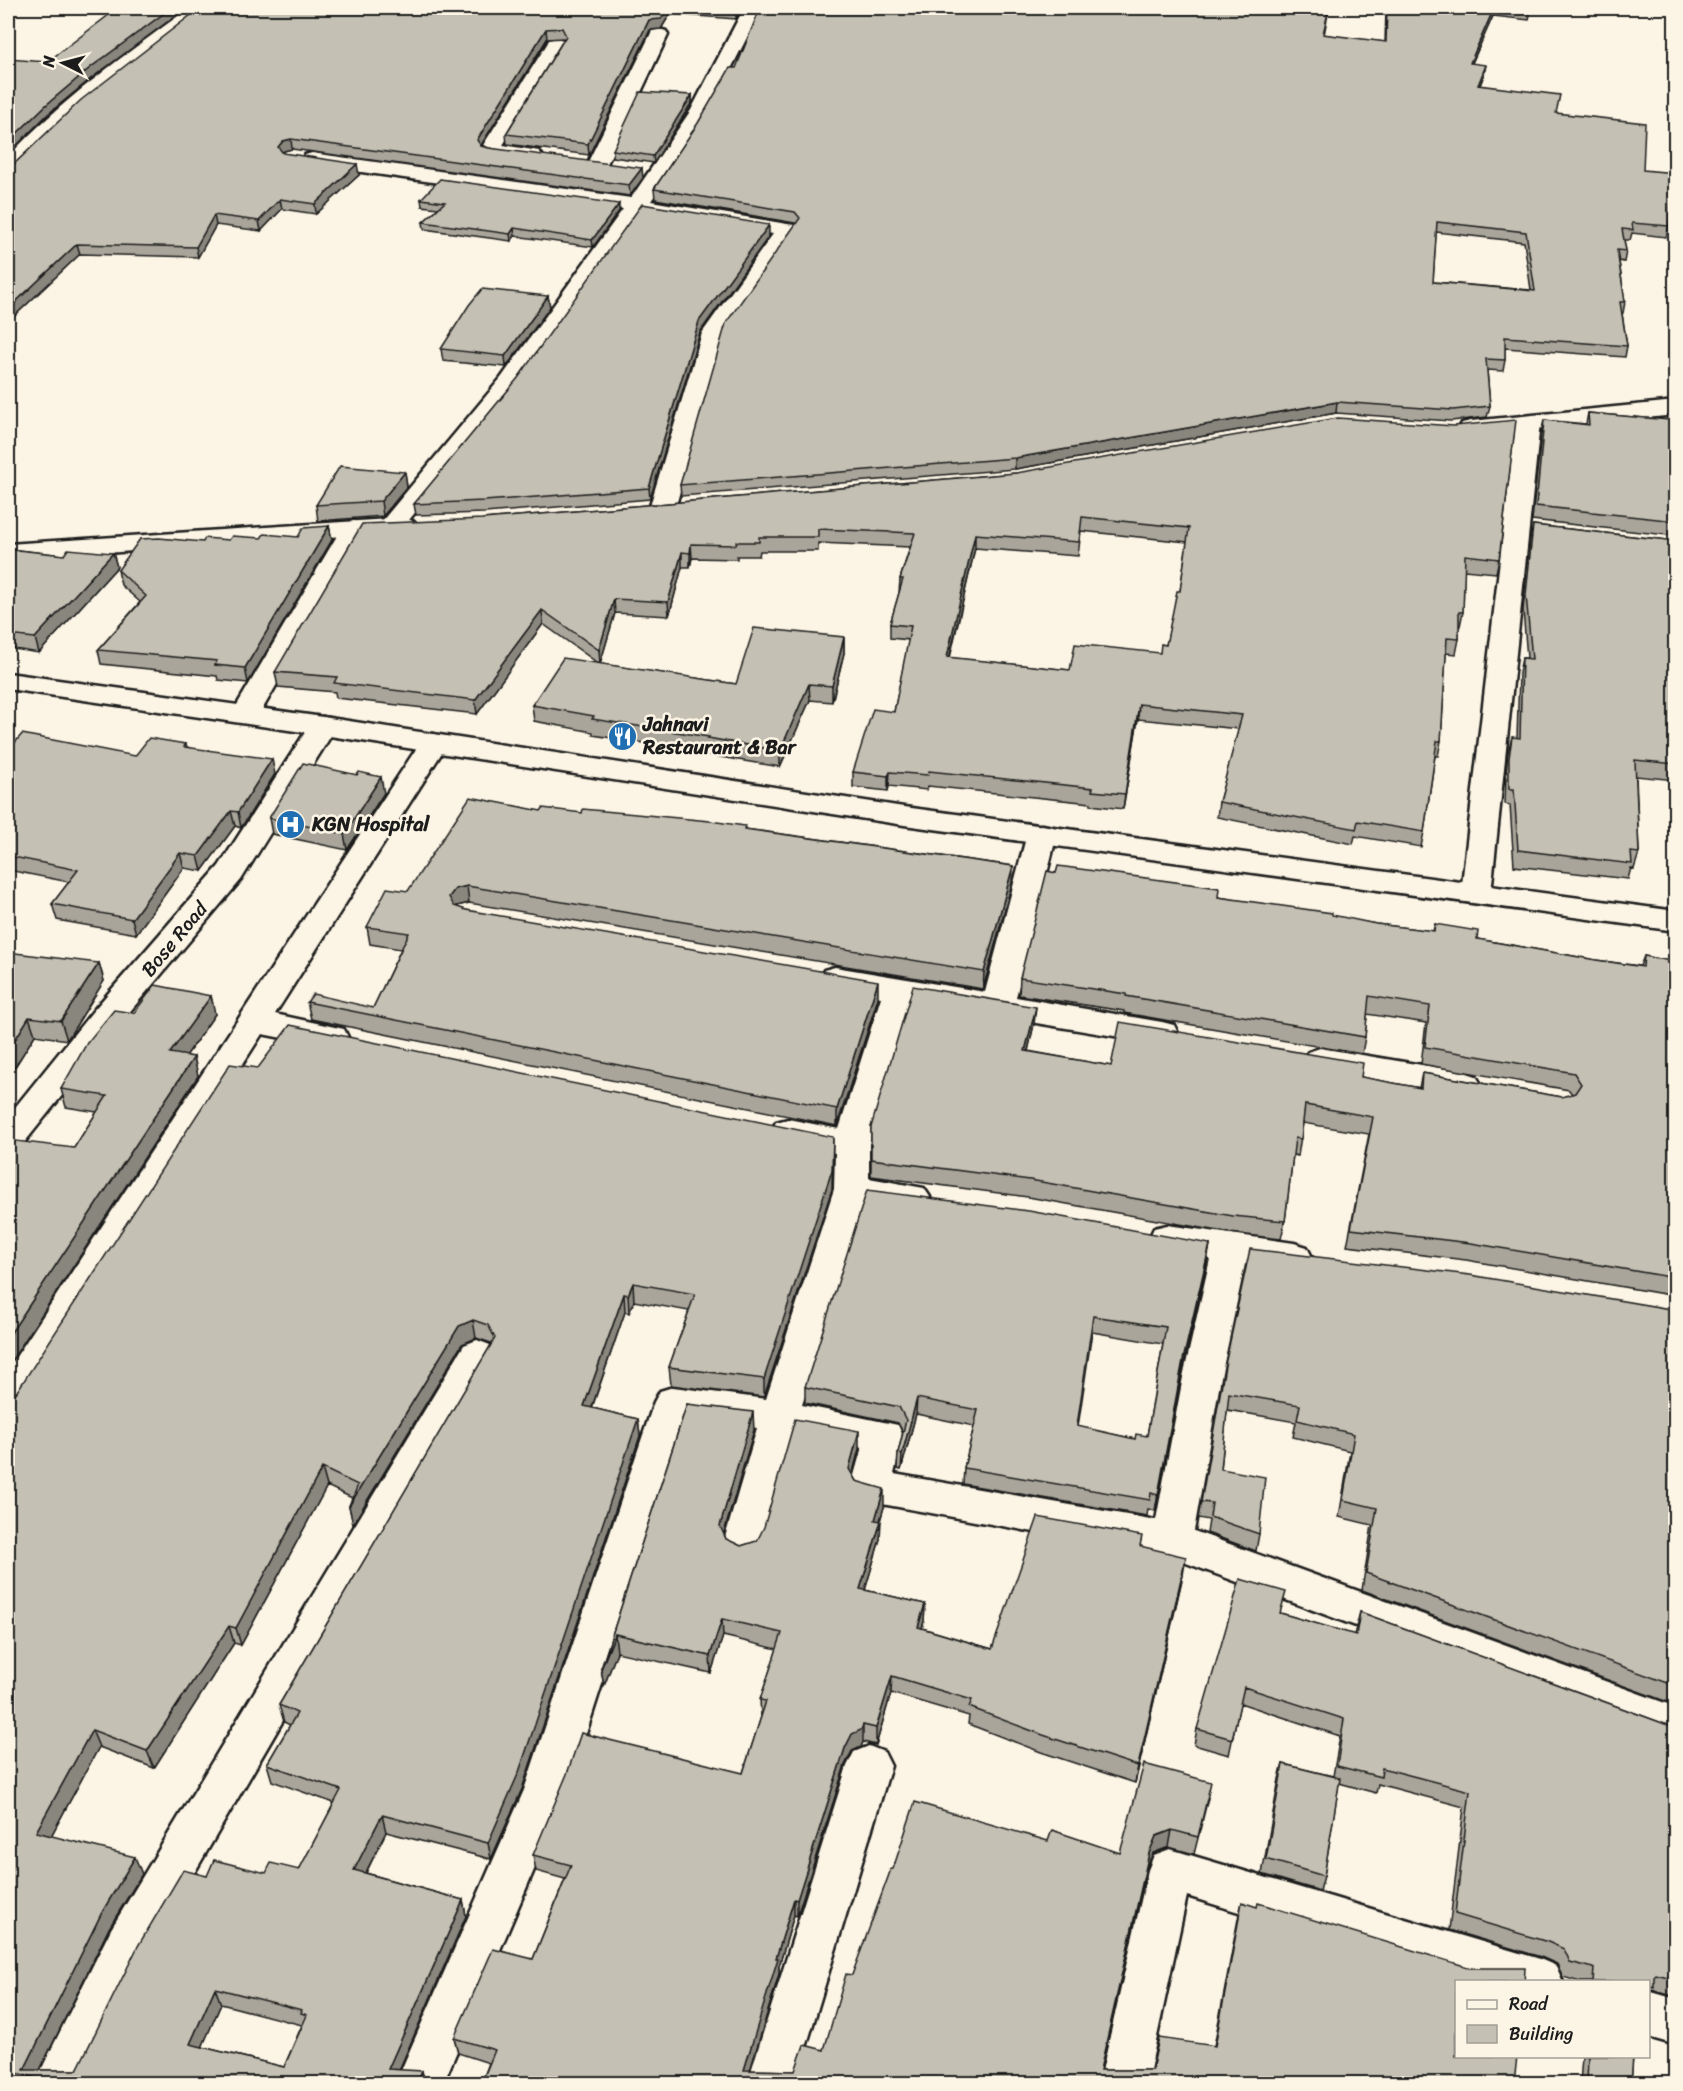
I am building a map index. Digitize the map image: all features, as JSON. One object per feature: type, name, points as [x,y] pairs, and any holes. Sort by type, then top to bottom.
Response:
[{"type":"street","points":[[8,169],[34,142],[88,94],[200,8]]},
{"type":"street","points":[[391,526],[509,383],[662,172],[742,34],[753,8]]},
{"type":"street","points":[[597,164],[659,35]]},
{"type":"street","points":[[554,158],[490,150],[556,45]]},
{"type":"street","points":[[292,157],[637,205],[787,230],[713,333],[663,509]]},
{"type":"street","points":[[576,161],[619,166]]},
{"type":"street","points":[[640,169],[662,172]]},
{"type":"street","points":[[1451,430],[1676,408]]},
{"type":"street","points":[[1476,893],[1528,529],[1528,423]]},
{"type":"street","points":[[8,552],[426,525]]},
{"type":"street","points":[[245,715],[354,529]]},
{"type":"street","points":[[8,681],[323,726],[904,816],[1676,921]]},
{"type":"street","name":"Bose Road","points":[[8,1139],[104,1020],[230,873],[323,726]]},
{"type":"street","points":[[8,1399],[434,743]]},
{"type":"street","points":[[998,1005],[1042,834]]},
{"type":"street","points":[[806,973],[1196,1039]]},
{"type":"street","points":[[743,1544],[780,1416],[852,1189],[852,1144],[899,988]]},
{"type":"street","points":[[254,1021],[359,1043]]},
{"type":"street","points":[[1289,1055],[1498,1090]]},
{"type":"street","points":[[758,1125],[852,1144]]},
{"type":"street","points":[[852,1189],[946,1201]]},
{"type":"street","points":[[1140,1233],[1230,1249],[1327,1261]]},
{"type":"street","points":[[1172,1540],[1202,1377],[1230,1249]]},
{"type":"street","points":[[58,2084],[127,1945],[477,1355]]},
{"type":"street","points":[[419,2084],[546,1790],[673,1402],[780,1416],[884,1436],[872,1485],[1172,1540],[1676,1726]]},
{"type":"street","points":[[771,2084],[869,1766]]},
{"type":"street","points":[[1123,2084],[1170,1870],[1533,1980]]},
{"type":"street","points":[[1650,2015],[1676,2022]]},
{"type":"building","points":[[118,8],[171,8],[91,67],[46,105],[8,142],[8,59],[47,62]]},
{"type":"building","points":[[200,8],[668,8],[661,19],[649,20],[588,144],[506,134],[566,36],[562,28],[546,29],[477,140],[481,146],[489,148],[642,168],[629,185],[291,139],[283,141],[278,147],[283,153],[357,164],[315,204],[280,199],[259,221],[214,215],[196,247],[77,244],[8,309],[8,166],[14,164],[81,100]]},
{"type":"building","points":[[760,8],[1329,8],[1323,34],[1386,42],[1387,8],[1494,8],[1470,63],[1486,65],[1478,85],[1560,95],[1556,113],[1645,123],[1643,170],[1675,173],[1669,226],[1632,223],[1633,230],[1622,229],[1626,251],[1617,250],[1625,302],[1620,302],[1627,346],[1505,337],[1505,360],[1486,359],[1490,406],[1453,410],[1337,402],[1015,458],[680,485],[726,323],[800,218],[795,212],[654,189],[698,123],[730,68],[736,68]],"holes":[[[1437,222],[1526,232],[1535,291],[1433,282]]]},
{"type":"building","points":[[1500,8],[1531,8],[1531,10]]},
{"type":"building","points":[[640,92],[692,95],[653,156],[613,150]]},
{"type":"building","points":[[440,179],[619,204],[592,240],[514,228],[510,234],[423,222],[445,202],[421,199]]},
{"type":"building","points":[[642,204],[769,225],[699,321],[649,488],[414,504],[518,378]]},
{"type":"building","points":[[482,289],[548,296],[505,356],[441,349],[469,305]]},
{"type":"building","points":[[1588,413],[1669,420],[1668,415],[1676,415],[1676,521],[1536,506],[1544,420],[1589,425]]},
{"type":"building","points":[[1338,418],[1454,426],[1516,420],[1499,559],[1465,555],[1463,612],[1459,612],[1459,639],[1447,638],[1441,741],[1437,741],[1424,832],[1358,821],[1356,829],[1219,802],[1242,715],[1139,704],[1125,794],[1092,791],[1093,788],[929,771],[928,775],[890,772],[888,776],[853,772],[873,709],[894,712],[911,626],[890,624],[903,579],[900,579],[915,533],[818,529],[818,537],[759,537],[759,542],[736,542],[736,545],[691,544],[690,553],[682,552],[668,602],[614,599],[599,650],[542,610],[475,700],[334,683],[337,677],[275,672],[362,524],[483,519],[1016,473]],"holes":[[[1082,517],[1189,528],[1180,591],[1177,591],[1166,645],[1161,644],[1160,653],[1075,644],[1070,670],[947,657],[975,534],[1079,542]]]},
{"type":"building","points":[[340,466],[405,472],[381,501],[316,505]]},
{"type":"building","points":[[1533,525],[1676,541],[1676,764],[1635,760],[1639,853],[1631,852],[1632,864],[1518,850],[1514,789],[1509,789],[1509,758],[1512,737],[1520,738],[1522,658],[1532,659],[1526,595]]},
{"type":"building","points":[[329,526],[245,668],[215,665],[217,661],[98,650],[146,596],[118,570],[140,539],[159,538],[203,542],[205,538],[229,540],[232,536],[261,538],[264,534],[298,537],[303,528]]},
{"type":"building","points":[[8,549],[64,555],[68,549],[113,553],[35,638],[8,635]]},
{"type":"building","points":[[754,628],[844,637],[832,686],[809,684],[780,751],[709,737],[592,719],[594,716],[532,705],[563,658],[736,684]]},
{"type":"building","points":[[22,734],[135,756],[149,738],[186,744],[184,747],[272,759],[238,812],[231,811],[198,856],[180,853],[132,919],[52,904],[78,870],[8,856],[8,751]]},
{"type":"building","points":[[303,763],[357,775],[359,772],[381,777],[344,834],[269,818]]},
{"type":"building","points":[[470,797],[541,811],[543,808],[582,813],[583,809],[710,821],[745,826],[744,829],[1013,866],[984,972],[467,886],[455,889],[449,897],[454,906],[466,910],[878,981],[837,1109],[307,1002],[313,994],[373,1008],[409,933],[367,927],[387,888],[408,891]]},
{"type":"building","points":[[1058,866],[1219,888],[1218,897],[1332,913],[1332,915],[1376,924],[1434,931],[1435,924],[1478,931],[1477,939],[1596,960],[1643,967],[1644,956],[1676,962],[1676,1278],[1471,1243],[1351,1229],[1373,1117],[1305,1105],[1301,1139],[1295,1138],[1285,1221],[1233,1216],[1030,1180],[871,1159],[871,1127],[913,986],[1036,1007],[1025,1051],[1111,1066],[1120,1022],[1363,1063],[1361,1077],[1421,1088],[1422,1073],[1562,1097],[1575,1093],[1581,1084],[1574,1073],[1425,1047],[1430,1006],[1369,996],[1365,1037],[1126,996],[1126,994],[1020,978],[1047,871],[1056,873]]},
{"type":"building","points":[[15,953],[99,963],[61,1021],[29,1017],[8,1051],[8,964]]},
{"type":"building","points":[[155,985],[211,996],[170,1053],[194,1057],[8,1337],[8,1140],[74,1148],[107,1096],[61,1089],[87,1043],[114,1010],[134,1013]]},
{"type":"building","points":[[290,1025],[833,1137],[832,1170],[764,1379],[669,1367],[695,1294],[633,1283],[628,1295],[624,1294],[584,1406],[638,1419],[519,1772],[488,1843],[382,1815],[354,1870],[463,1900],[388,2069],[422,2071],[417,2084],[62,2084],[8,2071],[8,1463],[13,1454],[8,1453],[8,1396],[16,1393],[230,1064],[258,1068]],"holes":[[[473,1320],[488,1325],[495,1338],[279,1705],[297,1713],[267,1764],[341,1790],[299,1870],[271,1863],[266,1873],[214,1860],[207,1876],[183,1870],[138,1946],[77,2070],[24,2070],[102,1912],[135,1857],[36,1832],[92,1730],[147,1751],[229,1626],[236,1628],[322,1468],[358,1485],[349,1506],[459,1326]],[[215,1988],[302,2010],[301,2013],[307,2015],[284,2067],[190,2044]]]},
{"type":"building","points":[[867,1190],[1029,1211],[1210,1244],[1183,1360],[1158,1495],[1151,1493],[1150,1500],[964,1468],[978,1410],[917,1398],[902,1454],[898,1453],[906,1420],[899,1407],[805,1387]],"holes":[[[1093,1316],[1166,1327],[1147,1436],[1136,1434],[1135,1439],[1077,1426]]]},
{"type":"building","points":[[1250,1249],[1470,1275],[1676,1310],[1676,1686],[1366,1573],[1377,1508],[1343,1500],[1354,1434],[1297,1420],[1300,1405],[1229,1393],[1221,1469],[1265,1477],[1259,1534],[1210,1517],[1212,1503],[1201,1502],[1226,1360]]},
{"type":"building","points":[[687,1404],[753,1412],[720,1526],[726,1539],[741,1546],[757,1541],[764,1527],[795,1419],[859,1431],[849,1469],[856,1481],[884,1489],[875,1520],[881,1521],[860,1589],[925,1604],[918,1627],[992,1649],[1038,1517],[1142,1536],[1140,1546],[1186,1557],[1138,1766],[1043,1735],[969,1707],[972,1700],[892,1676],[876,1728],[863,1725],[861,1730],[852,1734],[845,1748],[797,1900],[794,1899],[744,2070],[795,2071],[804,2045],[824,2050],[846,1974],[852,1975],[891,1869],[893,1869],[915,1802],[1048,1841],[1052,1830],[1120,1853],[1144,1764],[1211,1782],[1198,1837],[1172,1830],[1156,1836],[1149,1853],[1100,2070],[1152,2070],[1159,2038],[1215,2046],[1242,1902],[1257,1907],[1258,1903],[1471,1968],[1525,1968],[1524,1980],[1455,1980],[1455,2058],[1517,2058],[1514,2084],[481,2084],[495,2050],[454,2038],[493,1949],[533,1959],[571,1865],[533,1855],[567,1774],[581,1733],[743,1773],[766,1701],[760,1700],[782,1633],[722,1619],[710,1656],[615,1634],[601,1669]]},
{"type":"building","points":[[1240,1579],[1286,1592],[1280,1613],[1356,1635],[1360,1612],[1676,1728],[1676,1979],[1656,1974],[1654,1987],[1650,1986],[1650,1980],[1593,1980],[1594,1968],[1570,1962],[1564,1949],[1455,1914],[1470,1791],[1382,1768],[1381,1777],[1337,1766],[1344,1719],[1244,1687],[1232,1739],[1197,1729]]},
{"type":"building","points":[[1283,1764],[1340,1778],[1324,1876],[1266,1859]]},
{"type":"building","points":[[1588,2058],[1633,2058],[1631,2084],[1587,2084]]},
{"type":"place","name":"Jahnavi Restaurant & Bar","points":[[622,736]]},
{"type":"place","name":"KGN Hospital","points":[[291,824]]}]
